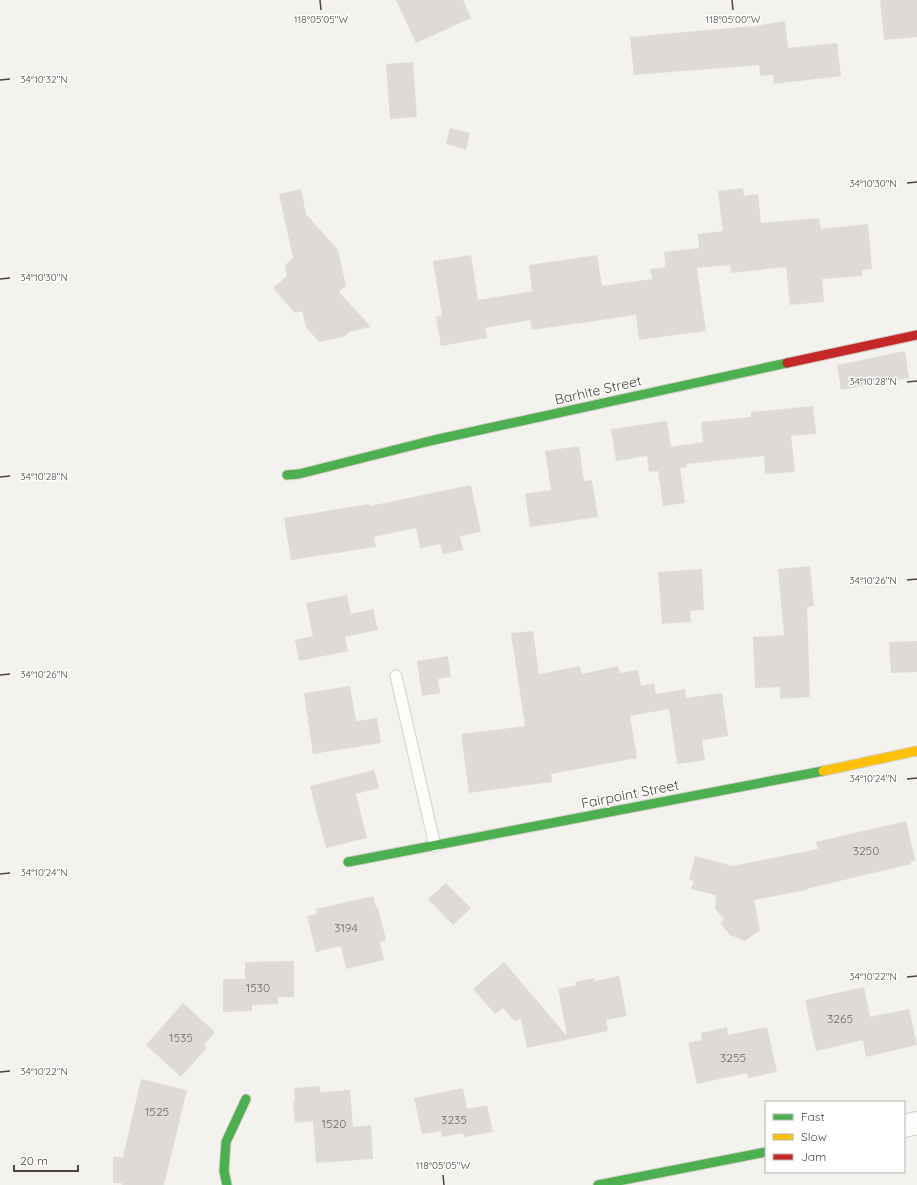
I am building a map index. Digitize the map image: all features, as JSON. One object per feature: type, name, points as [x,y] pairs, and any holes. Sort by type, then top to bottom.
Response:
[{"type":"street","name":"Barhite Street","points":[[287,475],[299,474],[434,440],[917,335]]},
{"type":"street","name":"Fairpoint Street","points":[[348,862],[864,763],[917,751]]},
{"type":"street","points":[[227,1185],[224,1172],[226,1142],[246,1099]]},
{"type":"street","points":[[905,1126],[917,1123]]},
{"type":"street","points":[[598,1185],[765,1152]]},
{"type":"lane","points":[[396,676],[435,846]]},
{"type":"building","points":[[396,0],[463,0],[471,18],[416,43]]},
{"type":"building","points":[[880,0],[917,0],[917,37],[884,40]]},
{"type":"building","points":[[785,21],[788,48],[837,43],[841,76],[774,84],[773,75],[760,76],[759,65],[634,75],[630,37],[754,26]]},
{"type":"building","points":[[413,62],[417,117],[390,119],[386,64]]},
{"type":"building","points":[[450,128],[470,133],[466,150],[446,144]]},
{"type":"building","points":[[743,188],[744,196],[758,194],[761,223],[819,218],[821,229],[868,224],[872,269],[862,270],[862,276],[822,279],[824,302],[790,305],[786,267],[731,273],[730,265],[697,268],[706,331],[639,340],[636,315],[532,330],[530,320],[485,328],[487,338],[441,346],[436,317],[442,316],[433,261],[471,255],[478,300],[532,291],[529,265],[597,255],[602,286],[652,279],[650,269],[666,267],[664,252],[699,248],[698,234],[723,231],[718,191]]},
{"type":"building","points":[[301,189],[306,214],[338,250],[346,286],[339,292],[371,327],[349,332],[344,337],[319,342],[306,327],[302,311],[295,313],[273,288],[287,276],[285,265],[293,258],[279,194]]},
{"type":"building","points":[[905,351],[909,378],[841,390],[837,365]]},
{"type":"building","points":[[813,406],[816,434],[791,436],[795,472],[765,474],[764,456],[686,464],[687,467],[680,468],[685,503],[663,506],[658,471],[649,472],[647,456],[616,461],[611,429],[667,421],[671,447],[703,442],[701,422],[751,417],[751,412]]},
{"type":"building","points":[[579,446],[584,481],[592,480],[598,517],[530,527],[525,494],[551,490],[545,451]]},
{"type":"building","points":[[471,485],[481,532],[460,536],[463,550],[443,554],[440,544],[420,548],[416,528],[374,537],[376,547],[291,560],[284,518],[369,504],[370,506]]},
{"type":"building","points":[[810,566],[814,606],[807,607],[810,697],[780,699],[780,687],[755,688],[753,637],[784,635],[778,569]]},
{"type":"building","points":[[702,569],[704,610],[690,611],[691,622],[662,624],[658,572]]},
{"type":"building","points":[[347,595],[351,614],[373,609],[378,630],[345,637],[348,651],[299,661],[295,640],[313,636],[306,603]]},
{"type":"building","points":[[533,631],[539,674],[580,666],[582,674],[618,666],[620,673],[638,670],[641,686],[654,683],[656,694],[685,689],[686,698],[722,693],[728,736],[702,740],[705,760],[677,764],[669,709],[630,716],[637,758],[551,774],[552,782],[469,793],[461,734],[525,726],[511,633]]},
{"type":"building","points":[[917,641],[917,672],[891,673],[889,642]]},
{"type":"building","points":[[448,656],[451,677],[438,679],[440,693],[422,696],[417,661]]},
{"type":"building","points":[[350,686],[356,721],[377,718],[381,743],[313,754],[304,693]]},
{"type":"building","points":[[374,770],[379,788],[356,794],[367,838],[326,848],[310,786]]},
{"type":"building","points":[[906,821],[915,860],[911,862],[911,864],[806,890],[754,900],[760,930],[745,941],[730,935],[720,923],[724,919],[715,909],[716,895],[691,889],[694,881],[689,880],[695,856],[732,866],[818,849],[816,842]]},
{"type":"building","points":[[446,883],[471,908],[453,925],[428,899]]},
{"type":"building","points":[[373,896],[376,907],[378,907],[386,940],[380,942],[384,960],[346,969],[341,946],[316,952],[307,916],[317,914],[316,909]]},
{"type":"building","points":[[294,961],[294,997],[278,997],[278,1004],[252,1005],[252,1011],[223,1012],[223,979],[245,979],[245,962]]},
{"type":"building","points":[[504,962],[567,1036],[558,989],[576,985],[575,982],[595,978],[595,981],[619,976],[627,1016],[606,1020],[608,1031],[527,1048],[521,1019],[514,1021],[503,1008],[495,1014],[473,989]]},
{"type":"building","points":[[864,987],[870,1017],[909,1009],[917,1045],[866,1057],[863,1040],[816,1051],[805,1000]]},
{"type":"building","points":[[183,1003],[215,1032],[204,1045],[207,1048],[181,1077],[146,1045]]},
{"type":"building","points":[[727,1027],[728,1035],[767,1027],[777,1072],[748,1078],[747,1073],[697,1084],[688,1043],[702,1040],[701,1033]]},
{"type":"building","points":[[141,1079],[187,1090],[164,1185],[122,1185],[122,1183],[113,1183],[113,1157],[123,1157]]},
{"type":"building","points":[[320,1086],[320,1092],[350,1090],[353,1127],[371,1125],[373,1159],[316,1163],[313,1121],[295,1123],[293,1101],[295,1101],[294,1088]]},
{"type":"building","points":[[463,1088],[467,1109],[487,1105],[493,1132],[464,1137],[463,1133],[442,1137],[441,1131],[422,1134],[414,1098]]},
{"type":"traffic: fast","points":[[287,475],[299,474],[434,440],[787,363]]},
{"type":"traffic: fast","points":[[348,862],[823,771]]},
{"type":"traffic: fast","points":[[227,1185],[224,1171],[226,1142],[246,1099]]},
{"type":"traffic: fast","points":[[598,1185],[765,1152]]},
{"type":"traffic: slow","points":[[823,771],[917,751]]},
{"type":"traffic: jam","points":[[787,363],[917,335]]}]
